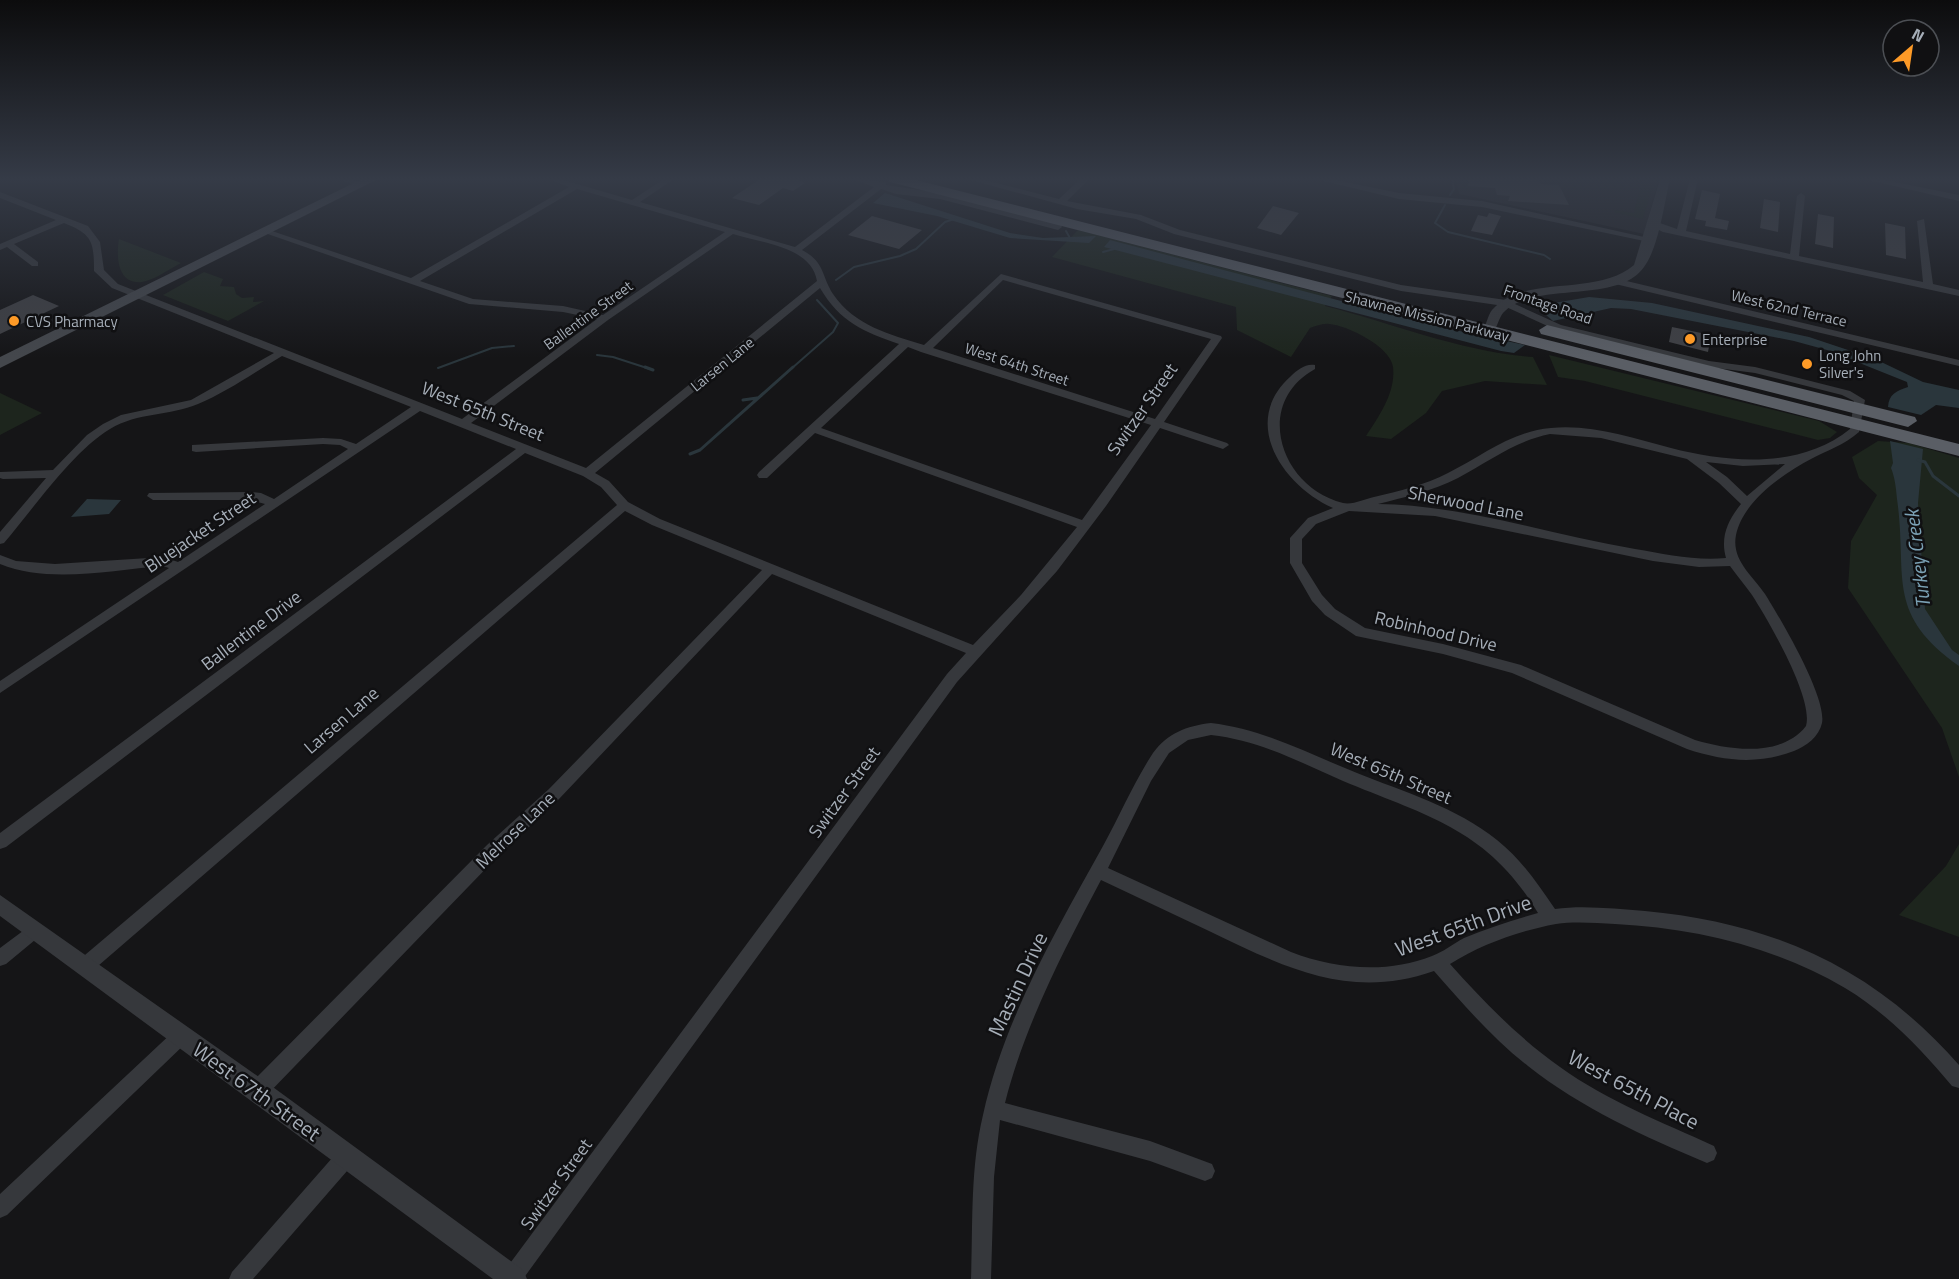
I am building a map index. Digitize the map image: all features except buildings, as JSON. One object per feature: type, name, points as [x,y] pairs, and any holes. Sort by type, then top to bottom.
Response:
[{"type":"highway","name":"Shawnee Mission Parkway","points":[[1173,239],[1492,324],[1857,417],[1959,434]]},
{"type":"highway","name":"Shawnee Mission Parkway","points":[[1176,239],[1194,241],[1492,324]]},
{"type":"highway","name":"Shawnee Mission Parkway","points":[[1857,417],[1959,452]]},
{"type":"main road","points":[[0,363],[252,239]]},
{"type":"street","name":"West 65th Street","points":[[94,239],[99,271],[107,280],[137,295],[587,473],[605,484],[624,505],[656,522],[974,651]]},
{"type":"street","points":[[285,239],[472,302],[563,309],[605,318]]},
{"type":"street","points":[[411,282],[486,239]]},
{"type":"street","name":"Ballentine Street","points":[[463,424],[605,318],[721,239]]},
{"type":"street","points":[[758,239],[796,250],[816,264],[822,282]]},
{"type":"street","points":[[796,250],[811,239]]},
{"type":"street","name":"Frontage Road","points":[[1204,239],[1401,288],[1506,303],[1558,327],[1695,361],[1755,370],[1846,393],[1860,400],[1857,417]]},
{"type":"street","points":[[1492,324],[1506,303],[1532,293],[1597,286],[1627,277],[1639,267],[1649,239]]},
{"type":"street","points":[[1721,239],[1928,283],[1959,292]]},
{"type":"street","points":[[1795,255],[1797,239]]},
{"type":"street","points":[[1923,239],[1928,283]]},
{"type":"street","points":[[7,244],[35,264]]},
{"type":"street","name":"Switzer Street","points":[[513,1278],[974,651],[1027,598],[1083,525],[1217,338],[1001,276],[925,350]]},
{"type":"street","name":"West 62nd Terrace","points":[[1614,281],[1957,363]]},
{"type":"street","name":"West 64th Street","points":[[822,282],[827,292],[853,321],[870,331],[1223,444]]},
{"type":"street","name":"Larsen Lane","points":[[587,473],[822,282]]},
{"type":"street","points":[[1928,283],[1959,286]]},
{"type":"street","points":[[763,475],[906,344]]},
{"type":"street","points":[[0,540],[56,474],[91,437],[106,426],[125,417],[194,402],[282,352]]},
{"type":"street","name":"Sherwood Lane","points":[[1311,367],[1298,373],[1279,399],[1275,409],[1273,442],[1284,462],[1299,481],[1321,497],[1338,505],[1436,513],[1623,552],[1693,562],[1733,561]]},
{"type":"street","name":"Bluejacket Street","points":[[0,688],[420,406]]},
{"type":"street","name":"Robinhood Drive","points":[[1803,459],[1760,464],[1686,455],[1610,436],[1551,431],[1517,439],[1465,469],[1424,487],[1350,507],[1312,521],[1296,538],[1294,550],[1296,563],[1317,598],[1344,623],[1361,632],[1443,649],[1516,669],[1692,745],[1720,753],[1768,754],[1800,742],[1811,731],[1816,718],[1795,659],[1779,628],[1733,561],[1731,532],[1747,503],[1764,487],[1803,459],[1847,437],[1855,430],[1857,417]]},
{"type":"street","points":[[813,429],[1083,525]]},
{"type":"street","points":[[196,448],[323,441],[341,442],[357,448]]},
{"type":"street","name":"Ballentine Drive","points":[[0,842],[524,448]]},
{"type":"street","points":[[1686,455],[1724,480],[1747,503]]},
{"type":"street","points":[[3,475],[56,474]]},
{"type":"street","points":[[1424,487],[1436,513]]},
{"type":"street","points":[[153,496],[250,496],[261,497],[275,504]]},
{"type":"street","name":"Larsen Lane","points":[[85,966],[624,505]]},
{"type":"street","points":[[0,559],[12,565],[56,569],[164,561],[179,568]]},
{"type":"street","name":"Melrose Lane","points":[[258,1090],[493,850],[554,794],[771,569]]},
{"type":"street","name":"West 65th Street","points":[[1180,737],[1197,730],[1234,731],[1419,804],[1463,824],[1507,858],[1525,878],[1551,918]]},
{"type":"street","name":"Mastin Drive","points":[[981,1279],[982,1182],[993,1109],[1004,1068],[1019,1029],[1098,871],[1161,754],[1180,737]]},
{"type":"street","name":"West 65th Drive","points":[[1098,871],[1303,965],[1332,972],[1394,974],[1438,963],[1460,949],[1495,934],[1551,918],[1647,918],[1694,925],[1781,948],[1834,970],[1897,1013],[1920,1033],[1959,1079]]},
{"type":"street","name":"West 67th Street","points":[[0,904],[513,1278]]},
{"type":"street","points":[[0,958],[35,930]]},
{"type":"street","name":"West 65th Place","points":[[1438,963],[1499,1029],[1536,1061],[1572,1086],[1616,1110],[1707,1153]]},
{"type":"street","points":[[0,1208],[181,1036]]},
{"type":"street","points":[[993,1109],[1150,1151],[1206,1171]]},
{"type":"street","points":[[239,1279],[347,1156]]},
{"type":"shaded area","points":[[119,239],[181,263],[152,279],[134,282],[127,279],[120,268]]},
{"type":"shaded area","points":[[1070,239],[1111,239],[1332,296],[1325,306],[1429,336],[1480,349],[1533,357],[1547,385],[1485,381],[1442,391],[1426,413],[1391,439],[1366,436],[1386,403],[1393,376],[1390,359],[1367,338],[1337,325],[1324,324],[1310,328],[1291,357],[1237,330],[1236,307],[1052,257]]},
{"type":"shaded area","points":[[204,272],[223,279],[220,286],[234,287],[236,294],[242,298],[254,297],[253,302],[264,301],[228,321],[163,295]]},
{"type":"shaded area","points":[[1549,355],[1819,421],[1837,432],[1830,438],[1818,440],[1585,381],[1558,377]]},
{"type":"shaded area","points":[[0,393],[42,413],[0,435]]},
{"type":"shaded area","points":[[1878,441],[1909,443],[1959,458],[1959,777],[1942,728],[1848,588],[1851,541],[1877,495],[1859,478],[1852,457]]},
{"type":"shaded area","points":[[1959,844],[1959,937],[1899,915],[1946,866]]},
{"type":"water","points":[[1021,239],[1093,239],[1089,243]]},
{"type":"water","points":[[1110,240],[1436,326],[1525,345],[1514,353],[1501,351],[1104,247]]},
{"type":"water","points":[[1589,297],[1652,303],[1809,337],[1875,359],[1923,382],[1959,390],[1959,408],[1936,405],[1921,415],[1888,407],[1894,394],[1908,387],[1907,382],[1827,350],[1794,341],[1631,309],[1611,308],[1553,321],[1536,306]]},
{"type":"water","name":"Turkey Creek","points":[[1890,441],[1923,449],[1918,503],[1925,609],[1952,650],[1959,655],[1959,666],[1935,647],[1919,628],[1909,610],[1904,592],[1900,526],[1896,487],[1891,468],[1893,463]]},
{"type":"water","points":[[87,499],[121,500],[109,514],[71,517]]},
{"type":"waterway","points":[[836,280],[854,267],[900,256],[916,249],[927,239]]},
{"type":"waterway","points":[[1476,239],[1544,255],[1550,259]]},
{"type":"waterway","points":[[1103,252],[1114,249]]},
{"type":"waterway","points":[[791,369],[833,332],[838,323],[817,300]]},
{"type":"waterway","points":[[438,368],[492,348],[514,346]]},
{"type":"waterway","points":[[597,355],[613,357],[650,369]]},
{"type":"waterway","points":[[645,367],[653,370]]},
{"type":"waterway","points":[[690,454],[700,450],[793,367]]},
{"type":"waterway","points":[[743,400],[757,398]]},
{"type":"waterway","points":[[1918,460],[1925,462],[1933,476],[1959,496]]},
{"type":"place","name":"CVS Pharmacy","points":[[14,321]]},
{"type":"place","name":"Enterprise","points":[[1690,339]]},
{"type":"place","name":"Long John Silver's","points":[[1807,364]]}]
